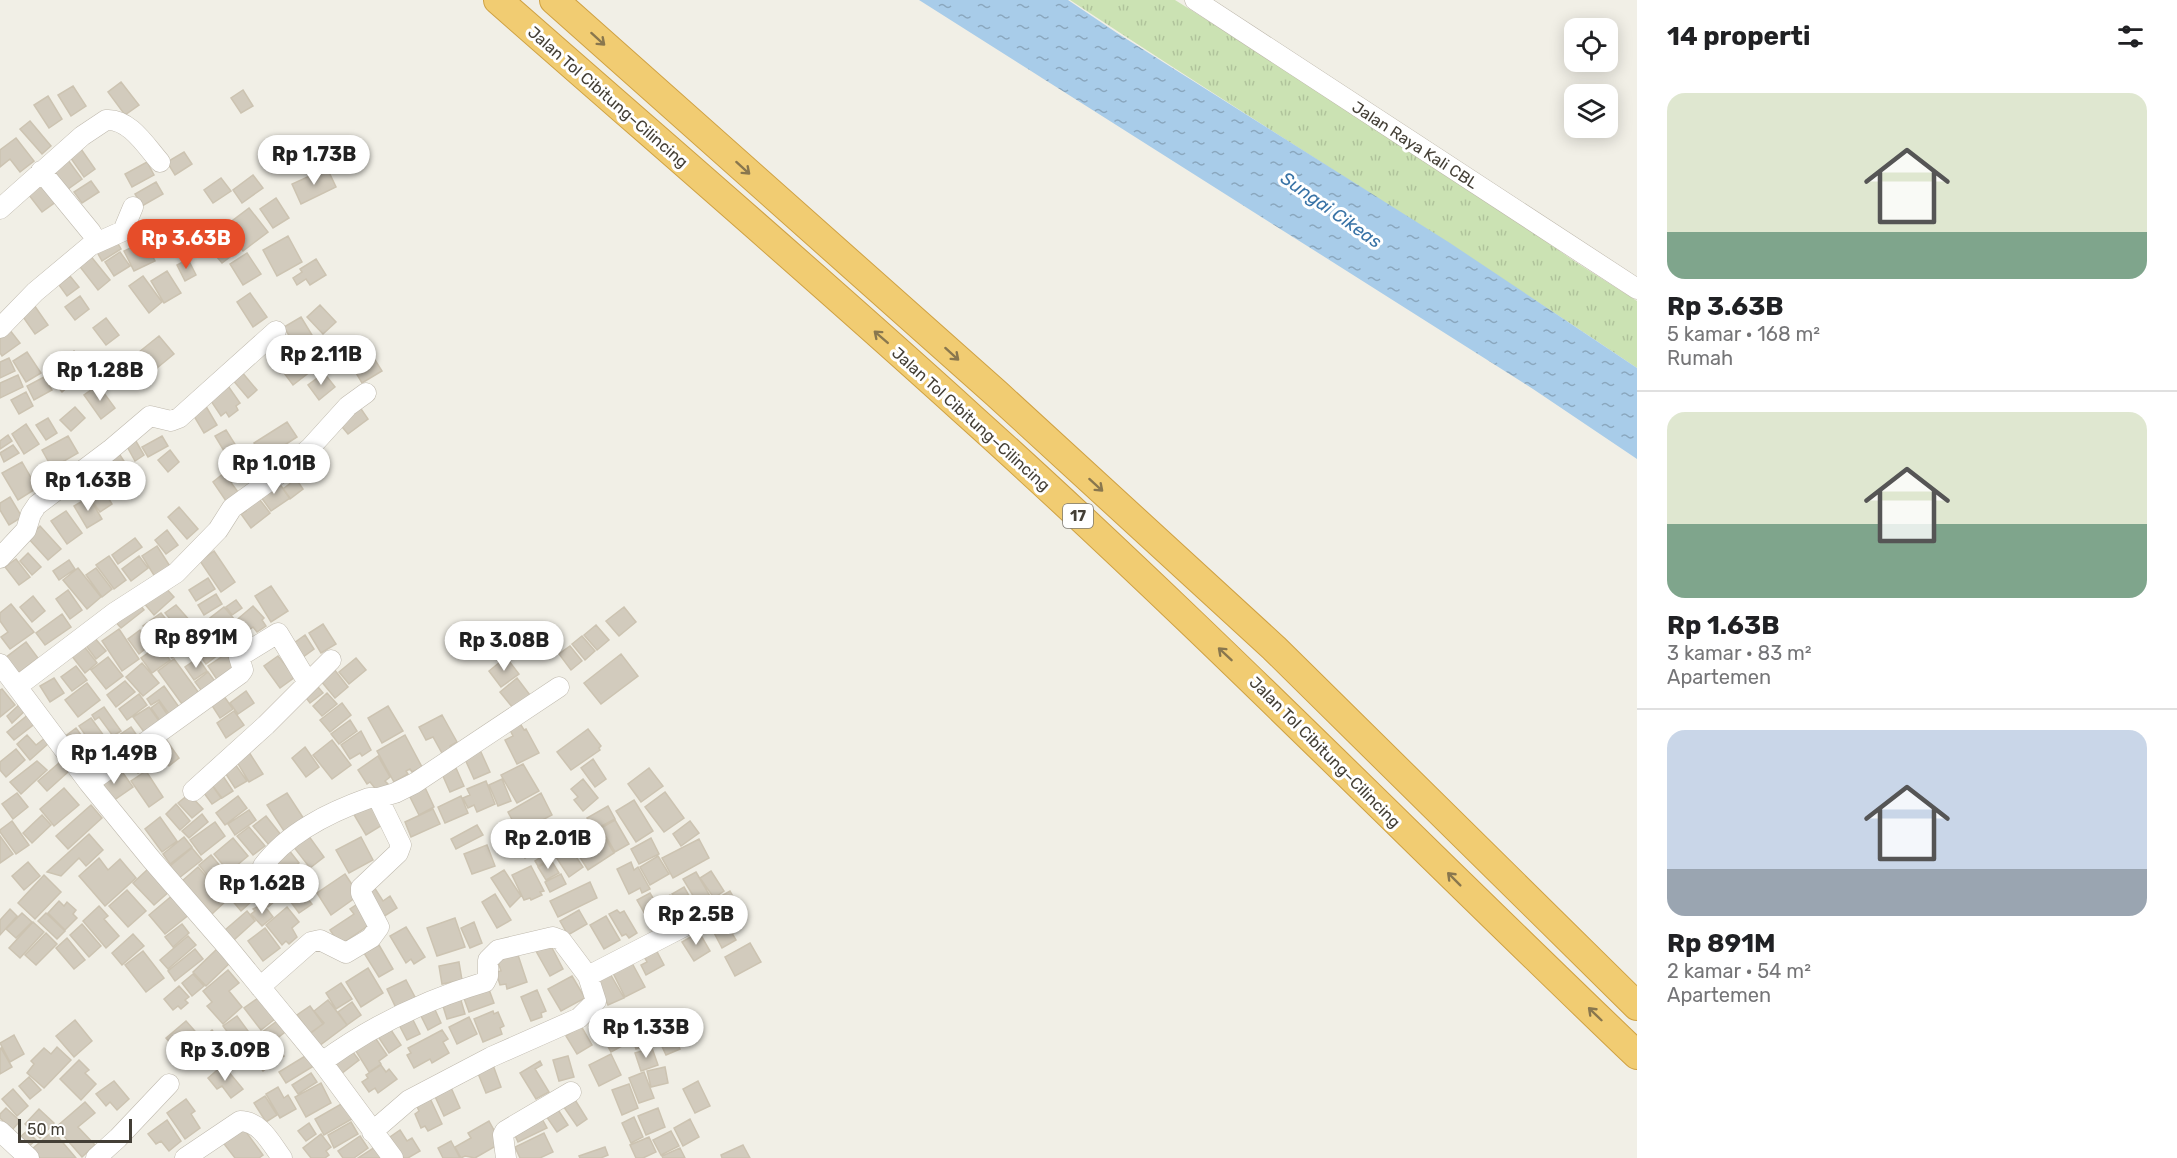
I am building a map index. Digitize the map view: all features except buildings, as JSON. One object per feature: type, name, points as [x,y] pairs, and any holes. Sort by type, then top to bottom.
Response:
[{"type":"highway","name":"Jalan Tol Cibitung–Cilincing","points":[[498,0],[982,426],[1248,676],[1484,909],[1637,1054]]},
{"type":"highway","name":"17","points":[[554,0],[997,394],[1265,640],[1637,1006]]},
{"type":"highway","points":[[1485,858],[1637,985]]},
{"type":"street","name":"Jalan Raya Kali CBL","points":[[1195,0],[1637,289]]},
{"type":"street","points":[[0,209],[82,136],[106,120],[120,121],[128,127],[160,162]]},
{"type":"street","points":[[41,171],[96,239],[94,244]]},
{"type":"street","points":[[0,328],[35,292],[94,244],[123,231],[133,207]]},
{"type":"street","points":[[0,558],[26,530],[31,514],[37,505],[110,450],[150,416],[171,421],[179,418],[276,331]]},
{"type":"street","points":[[366,393],[348,406],[295,461],[232,508],[218,530],[176,573],[7,680],[89,783],[322,1062],[393,1158]]},
{"type":"street","points":[[89,783],[240,674],[243,670],[239,657],[278,633],[307,681]]},
{"type":"street","points":[[193,791],[266,725],[307,681],[331,660]]},
{"type":"street","points":[[263,866],[271,855],[310,825],[352,804],[395,793],[415,783],[559,687]]},
{"type":"street","points":[[260,987],[311,942],[320,940],[346,953],[372,938],[379,930],[378,922],[361,893],[362,888],[398,853],[401,845],[378,798]]},
{"type":"street","points":[[588,976],[683,927]]},
{"type":"street","points":[[322,1062],[353,1040],[406,1010],[451,992],[485,982],[488,976],[488,960],[498,950],[553,937],[561,940],[588,976],[596,1001],[579,1018],[491,1057],[409,1100],[372,1132]]},
{"type":"street","points":[[96,1158],[169,1084]]},
{"type":"street","points":[[506,1158],[502,1135],[505,1131],[572,1092]]},
{"type":"street","points":[[185,1158],[240,1120],[249,1121],[255,1125],[282,1158]]},
{"type":"street","points":[[0,1131],[29,1158]]},
{"type":"green space","points":[[1070,0],[1175,0],[1423,155],[1574,261],[1637,301],[1637,368],[1496,275]]},
{"type":"water","name":"Sungai Cikeas","points":[[919,0],[1068,0],[1450,243],[1637,368],[1637,459],[1533,389]]}]
